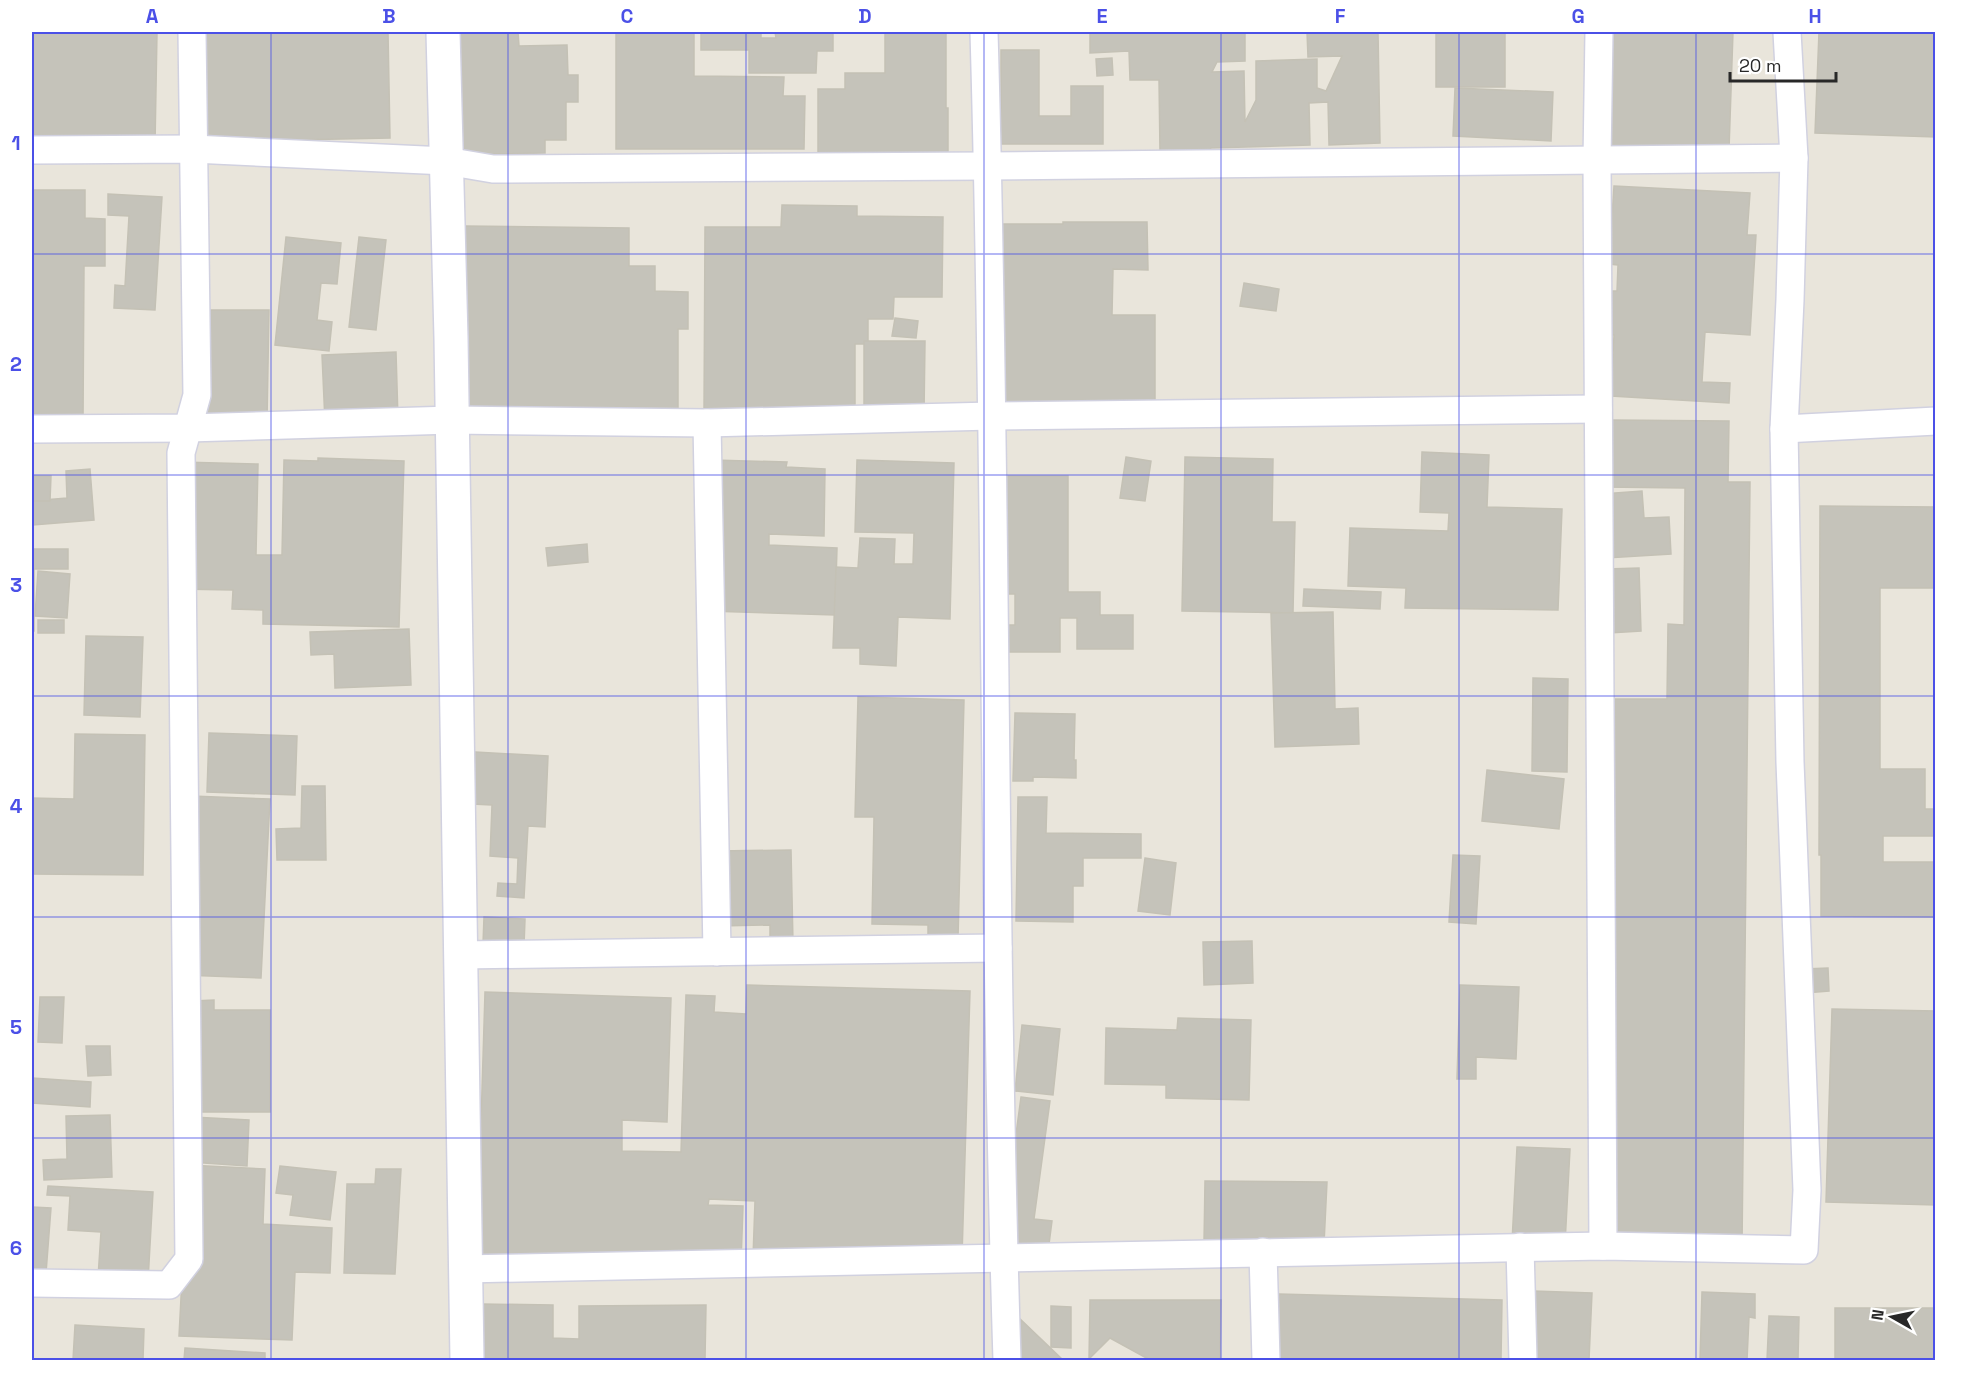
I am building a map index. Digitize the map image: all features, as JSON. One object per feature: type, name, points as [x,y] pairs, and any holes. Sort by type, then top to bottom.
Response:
[{"type":"main road","points":[[443,32],[452,420],[467,1360]]},
{"type":"street","points":[[32,1283],[169,1284],[189,1259],[182,453],[197,395],[192,32]]},
{"type":"street","points":[[984,32],[993,416],[1000,1165],[1007,1360]]},
{"type":"street","points":[[1599,32],[1598,409],[1603,1246]]},
{"type":"street","points":[[465,1269],[1603,1246],[1804,1250],[1808,1190],[1790,762],[1784,429],[1794,158],[1787,32]]},
{"type":"street","points":[[32,150],[193,150],[446,161],[493,169],[1794,158]]},
{"type":"street","points":[[32,429],[188,428],[452,420],[707,423],[993,416],[1598,409]]},
{"type":"street","points":[[1784,429],[1935,421]]},
{"type":"street","points":[[707,423],[717,952]]},
{"type":"street","points":[[461,955],[998,948]]},
{"type":"street","points":[[1520,1248],[1523,1360]]},
{"type":"street","points":[[1263,1252],[1266,1360]]},
{"type":"building","points":[[32,32],[157,32],[155,145],[32,143]]},
{"type":"building","points":[[189,32],[388,32],[390,138],[191,142]]},
{"type":"building","points":[[455,32],[518,32],[519,46],[567,45],[568,75],[578,75],[578,102],[566,102],[566,140],[545,140],[545,153],[457,155]]},
{"type":"building","points":[[616,32],[694,32],[694,76],[784,77],[783,96],[805,96],[804,149],[616,149]]},
{"type":"building","points":[[701,32],[761,32],[761,38],[776,38],[775,32],[833,32],[833,51],[817,51],[816,73],[749,73],[749,50],[701,50]]},
{"type":"building","points":[[885,32],[946,32],[948,158],[818,157],[818,89],[845,89],[845,73],[885,73]]},
{"type":"building","points":[[1090,32],[1245,32],[1245,61],[1217,62],[1212,72],[1244,71],[1245,122],[1256,100],[1256,61],[1317,59],[1317,88],[1326,91],[1342,56],[1308,57],[1307,32],[1378,32],[1380,143],[1329,145],[1328,102],[1309,103],[1310,145],[1211,148],[1207,155],[1160,152],[1159,80],[1130,80],[1129,51],[1090,53]]},
{"type":"building","points":[[1436,32],[1505,32],[1505,87],[1436,87]]},
{"type":"building","points":[[1598,32],[1733,32],[1729,150],[1609,148]]},
{"type":"building","points":[[1819,32],[1936,32],[1936,137],[1815,133]]},
{"type":"building","points":[[1001,50],[1039,50],[1039,116],[1071,116],[1071,86],[1103,86],[1103,144],[1001,144]]},
{"type":"building","points":[[1112,58],[1113,75],[1097,76],[1096,59]]},
{"type":"building","points":[[1455,88],[1553,92],[1551,141],[1453,136]]},
{"type":"building","points":[[1614,186],[1750,193],[1747,235],[1756,235],[1750,335],[1705,332],[1702,382],[1730,383],[1729,403],[1611,396],[1614,335],[1602,334],[1604,291],[1617,291],[1618,265],[1609,264]]},
{"type":"building","points":[[32,190],[85,190],[85,218],[105,219],[105,266],[84,266],[83,424],[32,424]]},
{"type":"building","points":[[108,194],[162,197],[155,310],[114,308],[115,285],[125,286],[129,216],[108,215]]},
{"type":"building","points":[[782,205],[857,206],[857,216],[943,217],[942,297],[894,297],[893,319],[868,319],[868,344],[855,344],[855,413],[704,412],[705,227],[781,227]]},
{"type":"building","points":[[1063,222],[1147,222],[1148,270],[1113,269],[1112,315],[1155,315],[1155,416],[997,413],[996,224],[1063,224]]},
{"type":"building","points":[[464,226],[629,228],[629,266],[655,266],[655,291],[688,292],[688,329],[678,329],[678,424],[462,421]]},
{"type":"building","points":[[286,237],[341,243],[337,284],[321,283],[317,320],[332,322],[329,351],[275,345]]},
{"type":"building","points":[[359,237],[386,240],[376,330],[349,327]]},
{"type":"building","points":[[1244,283],[1279,289],[1276,311],[1240,306]]},
{"type":"building","points":[[196,310],[269,310],[267,421],[194,421]]},
{"type":"building","points":[[895,318],[918,321],[916,338],[892,336]]},
{"type":"building","points":[[864,341],[925,341],[924,415],[864,414]]},
{"type":"building","points":[[396,352],[398,419],[325,422],[322,355]]},
{"type":"building","points":[[1610,420],[1729,421],[1728,482],[1750,482],[1742,1248],[1607,1246],[1613,699],[1667,699],[1668,624],[1684,625],[1685,488],[1603,487]]},
{"type":"building","points":[[1422,452],[1489,455],[1487,507],[1562,509],[1558,610],[1405,608],[1406,588],[1348,586],[1350,528],[1448,531],[1449,513],[1420,512]]},
{"type":"building","points":[[1126,457],[1151,461],[1145,501],[1120,498]]},
{"type":"building","points":[[1185,457],[1273,459],[1272,522],[1295,522],[1293,613],[1182,611]]},
{"type":"building","points":[[318,458],[404,461],[399,627],[263,624],[263,610],[232,609],[233,590],[178,589],[181,462],[258,464],[256,555],[282,555],[284,460],[318,461]]},
{"type":"building","points":[[713,460],[787,462],[786,467],[825,469],[824,536],[769,534],[769,545],[837,548],[835,615],[708,611]]},
{"type":"building","points":[[857,460],[954,463],[950,619],[898,617],[896,666],[860,664],[860,648],[833,648],[836,567],[858,568],[860,538],[895,539],[894,564],[913,564],[914,533],[855,532]]},
{"type":"building","points":[[90,469],[94,520],[33,525],[32,501],[67,498],[66,471]]},
{"type":"building","points":[[32,476],[51,476],[50,501],[32,501]]},
{"type":"building","points":[[996,476],[1068,476],[1068,592],[1100,592],[1100,615],[1133,615],[1133,649],[1077,649],[1077,618],[1060,618],[1060,652],[1003,652],[1003,625],[1015,625],[1015,594],[996,594]]},
{"type":"building","points":[[1642,491],[1644,518],[1669,517],[1671,554],[1606,558],[1602,494]]},
{"type":"building","points":[[1820,506],[1936,507],[1936,588],[1880,588],[1880,769],[1925,769],[1925,809],[1936,809],[1936,836],[1883,836],[1883,862],[1936,862],[1936,917],[1821,916],[1821,855],[1819,855]]},
{"type":"building","points":[[32,533],[33,549],[68,549],[68,569],[34,569],[34,631],[32,631]]},
{"type":"building","points":[[587,544],[588,562],[548,566],[546,548]]},
{"type":"building","points":[[1639,568],[1641,631],[1609,633],[1606,569]]},
{"type":"building","points":[[38,571],[70,574],[67,618],[35,616]]},
{"type":"building","points":[[1304,589],[1381,592],[1380,609],[1303,606]]},
{"type":"building","points":[[1333,612],[1335,709],[1358,708],[1359,744],[1275,747],[1271,613]]},
{"type":"building","points":[[38,620],[64,620],[64,633],[38,633]]},
{"type":"building","points":[[409,629],[411,685],[335,688],[334,654],[311,655],[310,632]]},
{"type":"building","points":[[86,636],[143,637],[140,717],[84,715]]},
{"type":"building","points":[[1533,678],[1568,679],[1567,772],[1532,771]]},
{"type":"building","points":[[33,686],[33,754],[32,754]]},
{"type":"building","points":[[858,697],[964,700],[958,938],[928,938],[928,925],[872,924],[874,817],[855,817]]},
{"type":"building","points":[[1015,713],[1075,714],[1076,778],[1033,777],[1033,781],[1013,781]]},
{"type":"building","points":[[209,733],[297,736],[295,795],[207,792]]},
{"type":"building","points":[[75,734],[145,735],[143,875],[32,874],[32,798],[74,799]]},
{"type":"building","points":[[475,752],[548,756],[545,827],[528,826],[524,898],[497,896],[498,883],[517,884],[518,858],[490,856],[492,805],[472,804]]},
{"type":"building","points":[[1487,770],[1564,779],[1559,829],[1482,821]]},
{"type":"building","points":[[302,786],[325,786],[326,860],[277,860],[276,829],[301,828]]},
{"type":"building","points":[[191,796],[270,799],[261,978],[183,975]]},
{"type":"building","points":[[1018,797],[1047,797],[1046,833],[1141,834],[1141,858],[1083,858],[1083,886],[1073,886],[1073,922],[1016,921]]},
{"type":"building","points":[[791,850],[793,943],[770,943],[770,925],[719,926],[718,851]]},
{"type":"building","points":[[1453,855],[1480,856],[1476,924],[1449,922]]},
{"type":"building","points":[[1145,858],[1176,863],[1170,915],[1138,911]]},
{"type":"building","points":[[484,917],[525,919],[524,946],[483,944]]},
{"type":"building","points":[[1252,941],[1253,983],[1204,985],[1203,942]]},
{"type":"building","points":[[1828,968],[1829,991],[1805,993],[1804,969]]},
{"type":"building","points":[[747,985],[970,991],[962,1256],[753,1258],[755,1201],[709,1199],[708,1205],[743,1206],[741,1263],[477,1256],[485,992],[671,998],[667,1122],[622,1120],[622,1151],[681,1152],[686,995],[715,996],[714,1012],[746,1014]]},
{"type":"building","points":[[1460,985],[1519,987],[1516,1059],[1476,1057],[1476,1079],[1457,1079]]},
{"type":"building","points":[[40,997],[64,997],[62,1043],[38,1042]]},
{"type":"building","points":[[214,1000],[214,1010],[270,1010],[270,1112],[180,1112],[193,1001]]},
{"type":"building","points":[[1832,1009],[1936,1011],[1936,1205],[1826,1202]]},
{"type":"building","points":[[1178,1018],[1251,1020],[1249,1100],[1166,1098],[1166,1085],[1105,1084],[1106,1028],[1177,1030]]},
{"type":"building","points":[[1022,1025],[1060,1029],[1053,1095],[1015,1091]]},
{"type":"building","points":[[86,1046],[110,1046],[111,1075],[88,1076]]},
{"type":"building","points":[[32,1078],[91,1082],[90,1107],[32,1103]]},
{"type":"building","points":[[1021,1097],[1050,1101],[1034,1219],[1052,1221],[1048,1252],[1001,1246]]},
{"type":"building","points":[[110,1115],[112,1177],[44,1180],[43,1160],[67,1159],[66,1116]]},
{"type":"building","points":[[192,1117],[249,1120],[247,1166],[190,1162]]},
{"type":"building","points":[[1517,1147],[1570,1149],[1565,1244],[1512,1242]]},
{"type":"building","points":[[188,1165],[265,1169],[263,1224],[332,1228],[330,1273],[295,1272],[292,1340],[179,1336]]},
{"type":"building","points":[[280,1166],[336,1172],[330,1220],[290,1215],[293,1195],[276,1193]]},
{"type":"building","points":[[376,1169],[401,1169],[395,1274],[344,1273],[347,1184],[375,1184]]},
{"type":"building","points":[[1205,1181],[1327,1182],[1324,1244],[1204,1243]]},
{"type":"building","points":[[48,1186],[153,1192],[148,1281],[98,1278],[101,1232],[68,1230],[70,1196],[47,1195]]},
{"type":"building","points":[[32,1207],[51,1208],[45,1286],[32,1285]]},
{"type":"building","points":[[1533,1291],[1592,1293],[1589,1360],[1530,1360]]},
{"type":"building","points":[[1702,1292],[1755,1294],[1755,1318],[1749,1317],[1747,1360],[1700,1360]]},
{"type":"building","points":[[1279,1294],[1502,1300],[1501,1360],[1276,1360]]},
{"type":"building","points":[[1090,1300],[1221,1300],[1220,1360],[1150,1360],[1110,1338],[1089,1359]]},
{"type":"building","points":[[482,1304],[553,1305],[553,1338],[579,1339],[579,1306],[706,1305],[705,1360],[482,1360]]},
{"type":"building","points":[[1051,1306],[1071,1307],[1071,1348],[1051,1347]]},
{"type":"building","points":[[1835,1308],[1936,1308],[1936,1360],[1835,1360]]},
{"type":"building","points":[[1017,1316],[1063,1360],[1017,1360]]},
{"type":"building","points":[[1769,1316],[1799,1317],[1798,1360],[1767,1360]]},
{"type":"building","points":[[75,1325],[144,1329],[143,1360],[73,1360]]},
{"type":"building","points":[[185,1348],[265,1353],[265,1360],[184,1360]]}]
